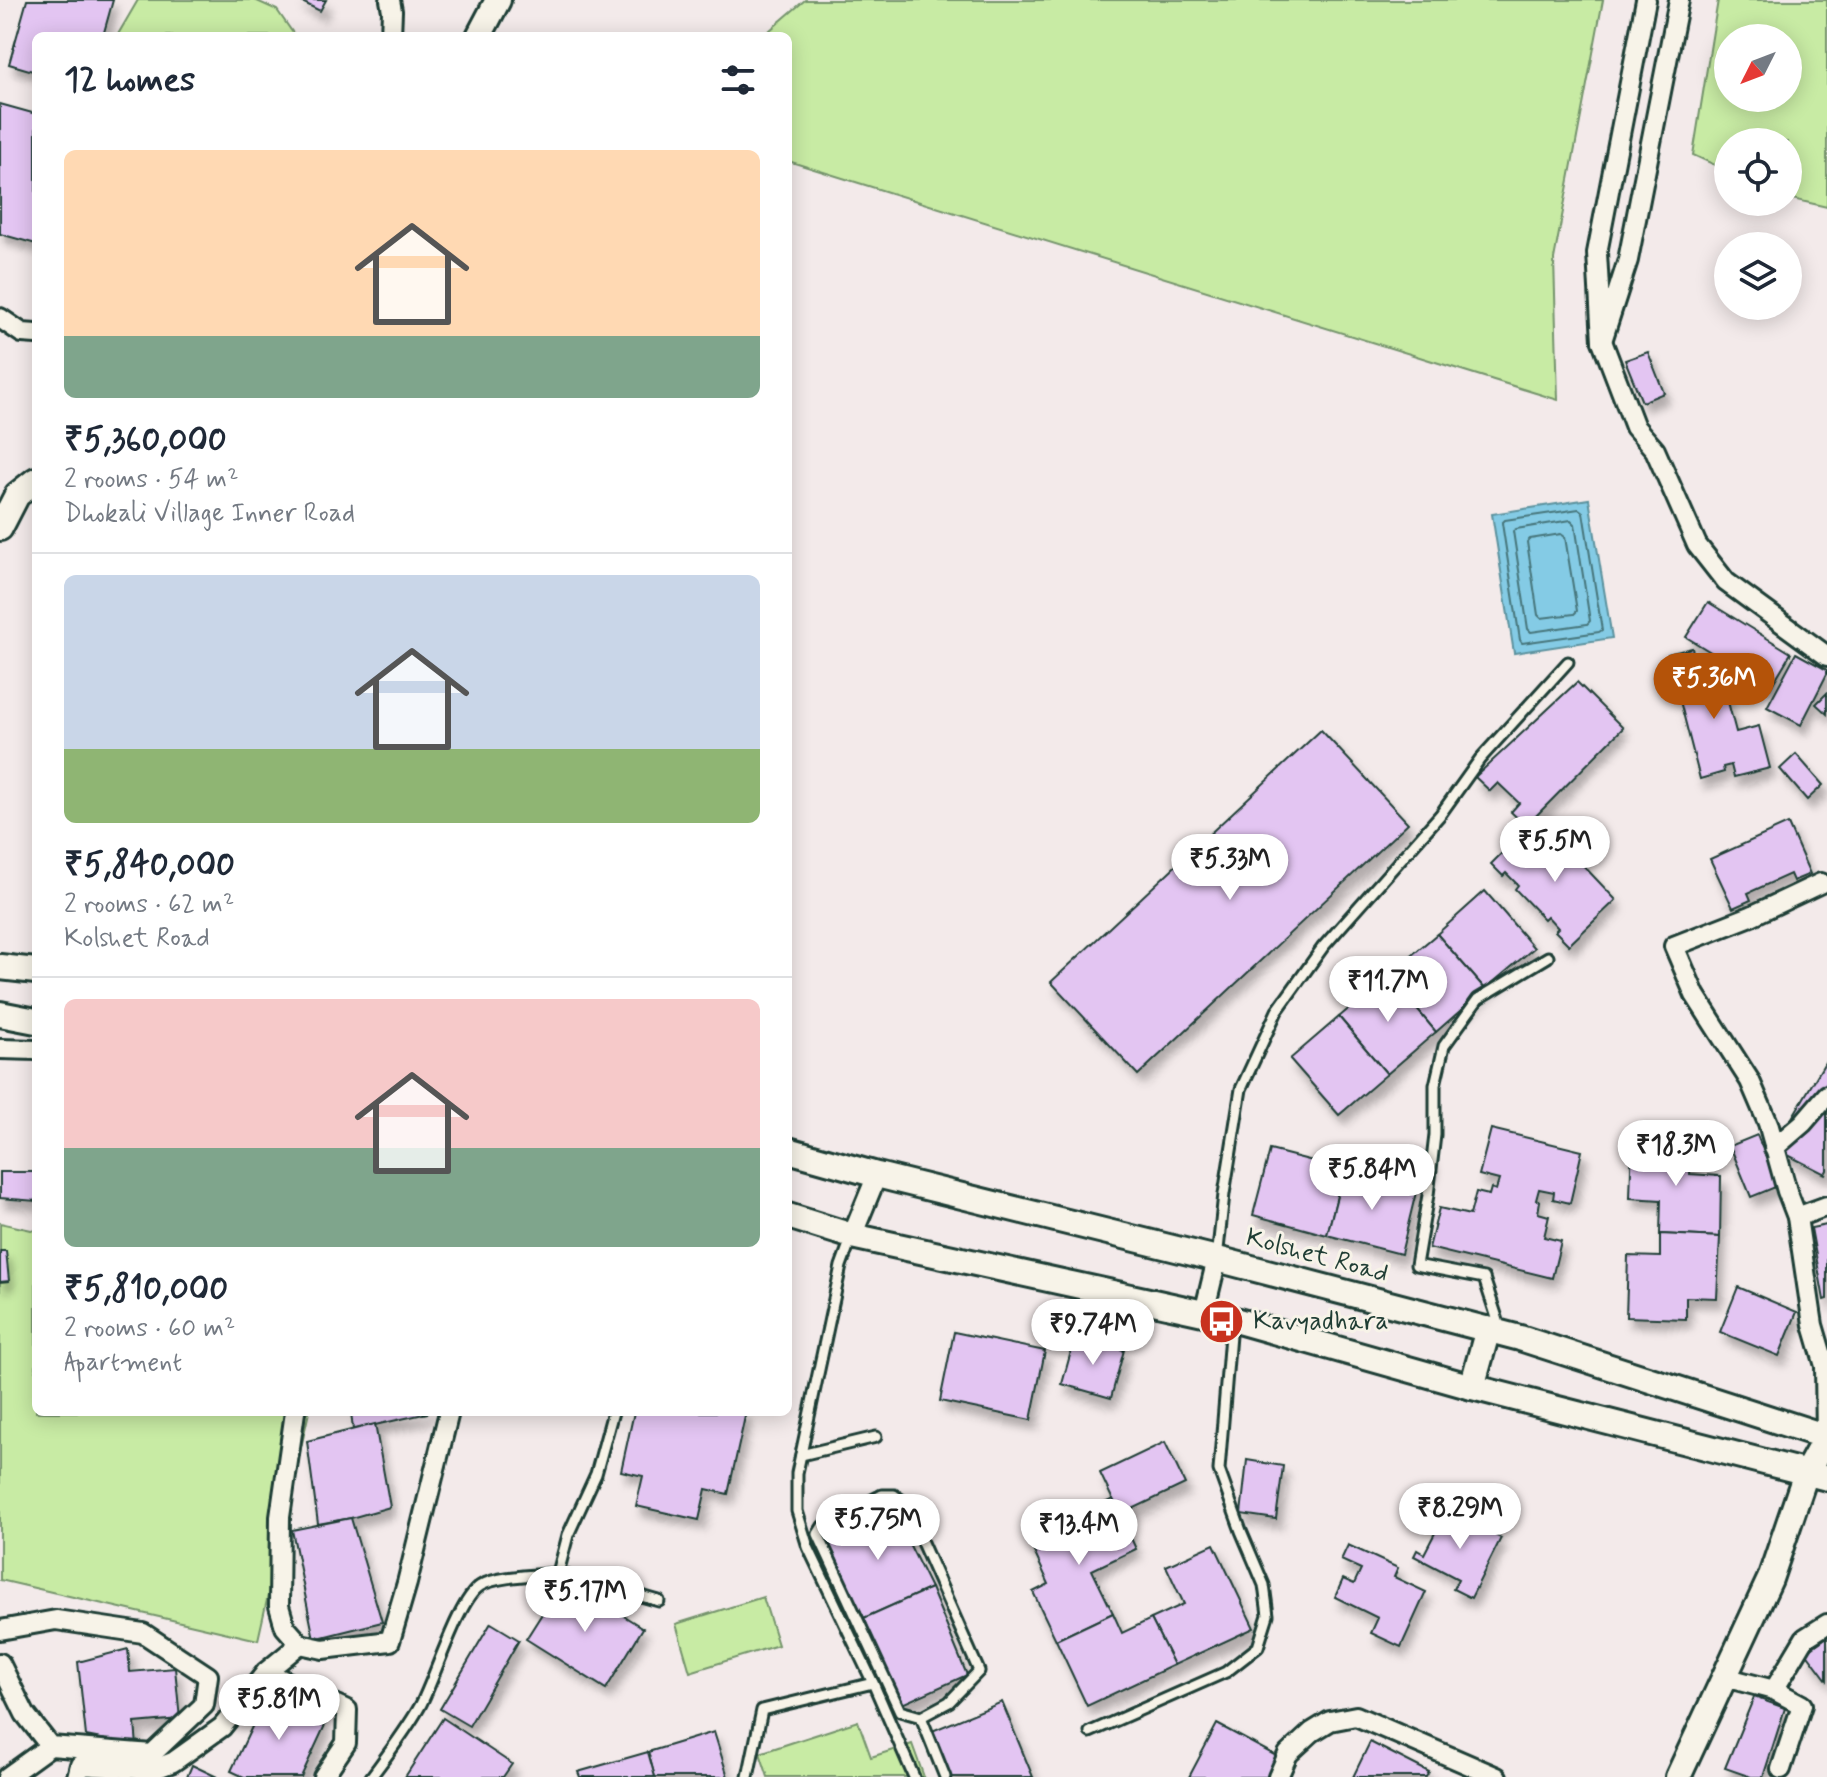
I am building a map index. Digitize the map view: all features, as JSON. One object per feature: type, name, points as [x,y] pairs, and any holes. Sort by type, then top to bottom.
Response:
[{"type":"street","points":[[390,0],[391,32]]},
{"type":"street","points":[[481,32],[498,0]]},
{"type":"street","points":[[1646,0],[1597,253],[1602,341],[1635,427],[1655,450],[1697,545],[1726,582],[1827,656]]},
{"type":"street","points":[[1602,341],[1628,260],[1679,0]]},
{"type":"street","points":[[0,318],[22,333],[32,334]]},
{"type":"street","points":[[0,528],[17,495],[32,483]]},
{"type":"street","points":[[1678,1777],[1817,1476],[1827,1437],[1825,1366],[1813,1325],[1797,1217],[1768,1123],[1750,1081],[1695,995],[1674,946],[1751,916],[1825,881]]},
{"type":"street","points":[[0,967],[32,971]]},
{"type":"street","points":[[0,1014],[32,1020]]},
{"type":"street","points":[[0,1049],[32,1050]]},
{"type":"street","points":[[1774,1148],[1803,1123],[1827,1095]]},
{"type":"street","name":"Kolshet Road","points":[[792,1151],[1495,1331],[1827,1437]]},
{"type":"street","points":[[852,1236],[877,1175]]},
{"type":"street","points":[[1797,1217],[1827,1206]]},
{"type":"street","points":[[792,1217],[852,1236],[1231,1319],[1472,1387],[1817,1476]]},
{"type":"street","points":[[1204,1313],[1217,1259]]},
{"type":"street","points":[[1472,1387],[1495,1331]]},
{"type":"street","points":[[294,1416],[280,1517],[279,1606],[285,1627],[300,1644],[323,1649],[390,1641],[448,1416]]},
{"type":"street","points":[[0,1630],[56,1620],[143,1633],[208,1676],[204,1705],[152,1754],[50,1746],[7,1777]]},
{"type":"street","points":[[1774,1690],[1805,1638],[1827,1624]]},
{"type":"street","points":[[77,1777],[80,1765],[152,1770],[173,1762],[222,1727],[266,1672],[300,1644]]},
{"type":"street","points":[[0,1663],[25,1714],[50,1746]]},
{"type":"street","points":[[266,1672],[347,1710],[346,1743],[323,1777]]},
{"type":"street","points":[[1724,1677],[1774,1690],[1802,1705],[1781,1769]]},
{"type":"street","points":[[1278,1777],[1288,1754],[1312,1732],[1330,1721],[1356,1716],[1497,1777]]},
{"type":"lane","points":[[1217,1259],[1241,1089],[1277,1011],[1323,947],[1440,815],[1480,759],[1568,662]]},
{"type":"lane","points":[[1495,1331],[1484,1278],[1416,1265],[1435,1135],[1435,1085],[1444,1046],[1478,999],[1548,957]]},
{"type":"lane","points":[[852,1236],[841,1266],[797,1473],[797,1511],[808,1547],[914,1777]]},
{"type":"lane","points":[[1090,1732],[1226,1672],[1258,1647],[1268,1615],[1264,1585],[1219,1470],[1231,1319]]},
{"type":"lane","points":[[558,1573],[568,1535],[596,1474],[612,1416]]},
{"type":"lane","points":[[801,1455],[876,1437]]},
{"type":"lane","points":[[882,1495],[894,1495],[904,1502],[979,1671],[949,1702],[921,1717],[900,1711],[818,1534],[823,1526],[882,1495]]},
{"type":"lane","points":[[371,1777],[420,1706],[463,1608],[478,1587],[495,1580],[558,1573],[659,1601]]},
{"type":"lane","points":[[748,1777],[762,1710],[873,1683]]},
{"type":"lane","points":[[921,1717],[945,1777]]},
{"type":"green space","points":[[138,0],[255,0],[277,10],[292,32],[119,32]]},
{"type":"green space","points":[[805,0],[1603,0],[1554,259],[1558,400],[792,162],[792,32],[768,32]]},
{"type":"green space","points":[[1718,0],[1827,0],[1827,207],[1802,201],[1802,128],[1714,128],[1714,165],[1693,155],[1714,25],[1714,112],[1802,112],[1802,24],[1714,24]]},
{"type":"green space","points":[[0,1223],[32,1230],[32,1416],[308,1416],[258,1640],[0,1580]]},
{"type":"green space","points":[[763,1597],[778,1645],[690,1672],[676,1624]]},
{"type":"green space","points":[[858,1721],[871,1757],[912,1744],[924,1777],[768,1777],[760,1753]]},
{"type":"water","points":[[1589,499],[1612,638],[1514,653],[1492,514]]},
{"type":"building","points":[[27,0],[113,0],[104,32],[32,32],[32,71],[9,64]]},
{"type":"building","points":[[298,0],[326,0],[320,11]]},
{"type":"building","points":[[0,104],[32,113],[32,243],[0,234]]},
{"type":"building","points":[[1648,352],[1664,393],[1642,402],[1625,360]]},
{"type":"building","points":[[1708,602],[1791,653],[1770,688],[1686,637]]},
{"type":"building","points":[[1692,648],[1698,670],[1718,664],[1736,732],[1759,726],[1770,768],[1734,777],[1731,765],[1723,767],[1724,772],[1700,779],[1668,654]]},
{"type":"building","points":[[1796,653],[1827,670],[1801,725],[1767,707]]},
{"type":"building","points":[[1577,682],[1623,728],[1526,826],[1511,812],[1519,803],[1498,783],[1490,791],[1475,777]]},
{"type":"building","points":[[1827,693],[1827,714],[1816,704]]},
{"type":"building","points":[[1321,730],[1408,823],[1138,1075],[1051,982]]},
{"type":"building","points":[[1796,754],[1823,785],[1807,800],[1780,769]]},
{"type":"building","points":[[1788,824],[1810,874],[1793,881],[1790,874],[1748,893],[1751,900],[1733,908],[1710,859]]},
{"type":"building","points":[[1545,825],[1616,900],[1569,945],[1555,931],[1558,928],[1547,916],[1544,919],[1515,889],[1518,885],[1491,864],[1506,849],[1510,853],[1525,838],[1528,842]]},
{"type":"building","points":[[1485,891],[1534,948],[1485,989],[1437,934]]},
{"type":"building","points":[[1437,934],[1485,989],[1436,1032],[1388,975]]},
{"type":"building","points":[[1388,975],[1436,1032],[1387,1074],[1339,1017]]},
{"type":"building","points":[[1339,1017],[1387,1074],[1339,1115],[1290,1059]]},
{"type":"building","points":[[1827,1059],[1827,1170],[1825,1174],[1774,1148]]},
{"type":"building","points":[[1491,1129],[1582,1151],[1570,1203],[1553,1199],[1554,1192],[1539,1189],[1536,1200],[1540,1201],[1538,1213],[1549,1216],[1544,1237],[1561,1241],[1552,1278],[1429,1248],[1439,1208],[1470,1215],[1476,1192],[1489,1195],[1491,1188],[1496,1190],[1499,1180],[1479,1175]]},
{"type":"building","points":[[1757,1135],[1778,1186],[1751,1197],[1730,1146]]},
{"type":"building","points":[[1632,1139],[1692,1141],[1690,1174],[1721,1176],[1720,1237],[1660,1234],[1661,1200],[1630,1198]]},
{"type":"building","points":[[1270,1150],[1344,1169],[1327,1235],[1253,1215]]},
{"type":"building","points":[[1344,1169],[1417,1188],[1401,1254],[1327,1235]]},
{"type":"building","points":[[0,1172],[32,1172],[32,1201],[0,1198]]},
{"type":"building","points":[[1827,1225],[1827,1299],[1824,1300],[1811,1228]]},
{"type":"building","points":[[1660,1234],[1720,1237],[1717,1298],[1686,1297],[1686,1319],[1626,1317],[1628,1256],[1660,1257]]},
{"type":"building","points":[[0,1251],[6,1251],[9,1281],[0,1282]]},
{"type":"building","points":[[1738,1287],[1797,1312],[1779,1356],[1720,1332]]},
{"type":"building","points":[[954,1332],[1045,1351],[1031,1420],[940,1401]]},
{"type":"building","points":[[1075,1337],[1124,1350],[1111,1398],[1062,1384]]},
{"type":"building","points":[[351,1416],[415,1416],[353,1430]]},
{"type":"building","points":[[633,1416],[745,1416],[728,1494],[706,1489],[699,1520],[636,1506],[643,1476],[621,1471]]},
{"type":"building","points":[[375,1424],[390,1507],[318,1524],[307,1441]]},
{"type":"building","points":[[1165,1442],[1185,1484],[1120,1515],[1100,1473]]},
{"type":"building","points":[[1247,1460],[1283,1466],[1276,1519],[1241,1514]]},
{"type":"building","points":[[1113,1499],[1136,1549],[1092,1570],[1113,1613],[1056,1640],[1033,1592],[1049,1584],[1028,1539]]},
{"type":"building","points":[[891,1507],[931,1588],[864,1618],[824,1537]]},
{"type":"building","points":[[1441,1508],[1501,1538],[1471,1598],[1453,1589],[1458,1579],[1414,1556],[1417,1550],[1424,1554],[1438,1527],[1433,1524]]},
{"type":"building","points":[[351,1518],[382,1622],[314,1639],[292,1530]]},
{"type":"building","points":[[1214,1544],[1254,1628],[1174,1665],[1151,1619],[1184,1604],[1166,1566]]},
{"type":"building","points":[[1348,1545],[1398,1568],[1394,1577],[1426,1592],[1401,1647],[1371,1633],[1378,1618],[1335,1597],[1343,1579],[1354,1584],[1361,1569],[1341,1560]]},
{"type":"building","points":[[564,1579],[643,1628],[606,1689],[526,1639]]},
{"type":"building","points":[[931,1588],[967,1675],[900,1705],[864,1618]]},
{"type":"building","points":[[1113,1613],[1122,1633],[1151,1619],[1174,1665],[1087,1706],[1056,1640]]},
{"type":"building","points":[[491,1623],[519,1640],[469,1726],[440,1709]]},
{"type":"building","points":[[1827,1637],[1827,1680],[1806,1652]]},
{"type":"building","points":[[128,1649],[130,1672],[175,1668],[180,1719],[135,1723],[137,1746],[86,1736],[78,1662]]},
{"type":"building","points":[[267,1695],[326,1723],[301,1777],[244,1777],[231,1771]]},
{"type":"building","points":[[1754,1697],[1785,1708],[1763,1777],[1751,1777],[1725,1768]]},
{"type":"building","points":[[1002,1702],[1033,1777],[951,1777],[932,1731]]},
{"type":"building","points":[[443,1718],[512,1764],[503,1777],[405,1777]]},
{"type":"building","points":[[1217,1724],[1282,1759],[1273,1777],[1189,1777]]},
{"type":"building","points":[[714,1732],[728,1777],[655,1777],[648,1752]]},
{"type":"building","points":[[1370,1742],[1429,1772],[1426,1777],[1353,1777]]},
{"type":"building","points":[[648,1752],[655,1777],[580,1777],[578,1772]]},
{"type":"building","points":[[192,1765],[217,1777],[187,1777]]},
{"type":"place","name":"Kavyadhara","points":[[1222,1322]]}]
